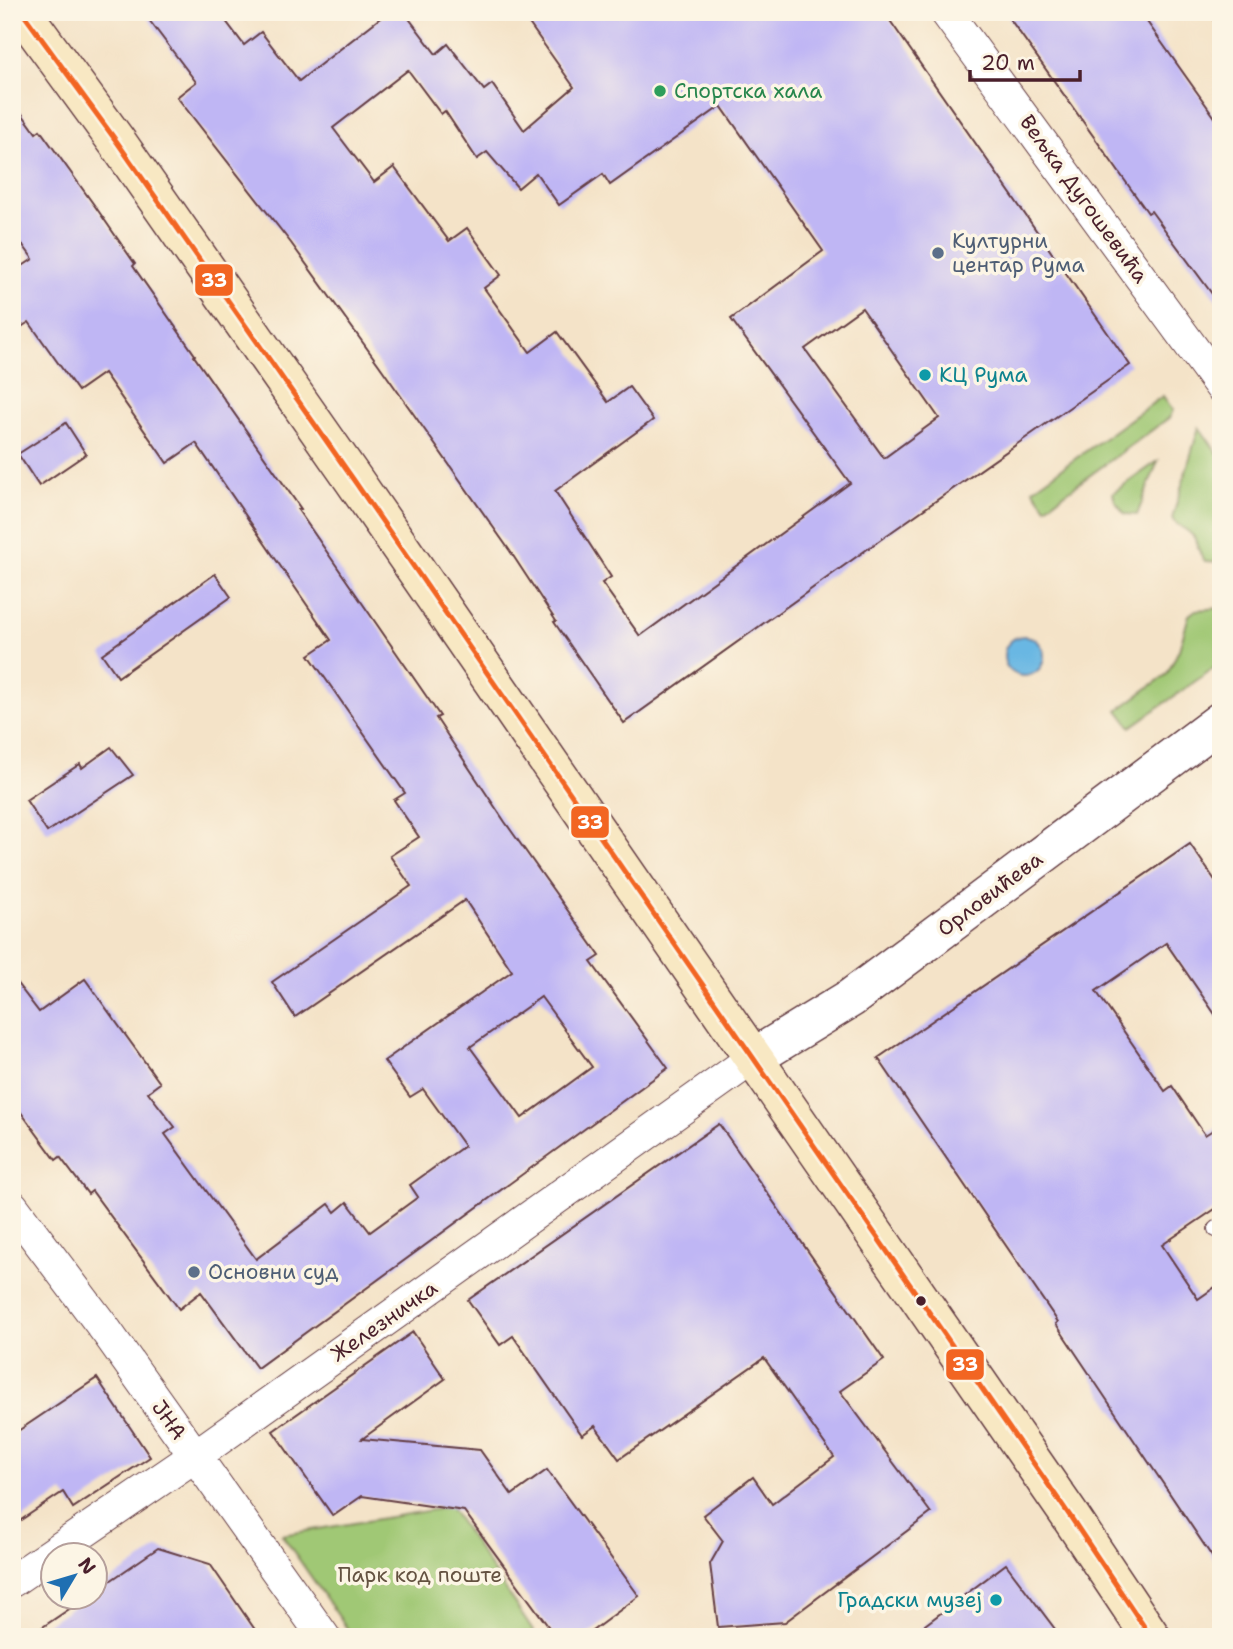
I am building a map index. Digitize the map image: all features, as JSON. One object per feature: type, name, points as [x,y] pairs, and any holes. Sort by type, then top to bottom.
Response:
[{"type":"main road","points":[[22,12],[117,142],[345,468],[1151,1637]]},
{"type":"street","name":"Вељка Дугошевића","points":[[946,12],[1221,387]]},
{"type":"street","name":"Орловићева","points":[[753,1058],[851,998],[1221,721]]},
{"type":"street","name":"Железничка","points":[[12,1581],[195,1456],[753,1058]]},
{"type":"street","name":"ЈНА","points":[[12,1206],[107,1332],[324,1637]]},
{"type":"lane","points":[[1217,12],[1221,17]]},
{"type":"green space","points":[[1163,396],[1173,410],[1170,417],[1046,507],[1033,489]]},
{"type":"green space","points":[[1199,427],[1221,458],[1221,562],[1205,561],[1193,536],[1172,519]]},
{"type":"green space","points":[[1158,461],[1137,515],[1125,514],[1115,501],[1113,493]]},
{"type":"green space","points":[[1221,608],[1221,663],[1131,727],[1118,710],[1167,674],[1179,650],[1189,615],[1196,610]]},
{"type":"green space","name":"Парк код поште","points":[[450,1507],[537,1637],[353,1637],[282,1535]]},
{"type":"water","points":[[1024,636],[1038,642],[1044,656],[1038,670],[1024,676],[1010,670],[1004,656],[1010,642]]},
{"type":"building","points":[[143,12],[219,12],[244,45],[261,32],[299,81],[388,12],[404,12],[436,54],[448,44],[484,90],[492,84],[524,130],[574,87],[521,12],[884,12],[1130,365],[624,723],[554,622],[556,621],[510,551],[379,365],[291,243],[177,97],[196,82]],"holes":[[[408,70],[441,114],[445,111],[477,159],[487,152],[518,188],[536,173],[559,205],[603,174],[610,185],[721,106],[823,251],[731,319],[850,483],[640,636],[602,583],[611,577],[555,491],[653,420],[629,387],[608,402],[557,332],[530,352],[484,288],[501,275],[467,228],[449,241],[394,167],[374,182],[333,128]],[[862,308],[939,418],[884,458],[805,349]]]},
{"type":"building","points":[[1005,12],[1140,12],[1221,126],[1221,306],[1151,211],[1148,213]]},
{"type":"building","points":[[12,100],[36,133],[40,130],[135,264],[133,266],[440,716],[436,718],[505,822],[600,956],[591,962],[668,1068],[257,1368],[201,1292],[179,1309],[92,1191],[88,1194],[60,1157],[56,1160],[12,1100],[12,977],[39,1012],[85,979],[160,1083],[148,1092],[175,1127],[165,1134],[256,1259],[329,1204],[335,1212],[347,1202],[370,1232],[418,1197],[410,1185],[464,1146],[423,1089],[410,1097],[384,1061],[512,971],[465,900],[295,1017],[272,982],[411,886],[390,856],[419,837],[394,800],[405,793],[309,655],[331,640],[196,443],[167,463],[104,373],[78,391],[29,322],[12,333],[12,273],[33,259],[12,230]],"holes":[[[541,997],[592,1067],[522,1118],[470,1047]]]},
{"type":"building","points":[[66,423],[86,454],[39,486],[18,454]]},
{"type":"building","points":[[215,574],[231,597],[118,677],[102,654]]},
{"type":"building","points":[[111,747],[133,775],[47,832],[26,800],[80,764],[82,768]]},
{"type":"building","points":[[1190,844],[1221,889],[1221,1023],[1166,943],[1096,991],[1165,1091],[1172,1086],[1205,1135],[1221,1125],[1221,1205],[1162,1245],[1198,1299],[1221,1283],[1221,1570],[1056,1324],[1058,1322],[878,1058]]},
{"type":"building","points":[[719,1124],[884,1360],[840,1391],[931,1513],[785,1622],[718,1627],[710,1564],[723,1541],[703,1515],[753,1477],[772,1504],[834,1457],[764,1358],[619,1459],[595,1426],[582,1435],[513,1336],[500,1345],[468,1300]]},
{"type":"building","points":[[413,1332],[445,1379],[362,1439],[480,1450],[512,1495],[547,1470],[639,1596],[584,1637],[556,1637],[464,1511],[362,1496],[333,1516],[273,1431]]},
{"type":"building","points":[[97,1378],[150,1457],[73,1508],[63,1492],[12,1526],[12,1435]]},
{"type":"building","points":[[158,1548],[210,1564],[260,1637],[28,1637],[68,1610],[108,1610],[108,1582]]},
{"type":"building","name":"Градски музеј","points":[[1006,1564],[1061,1637],[909,1637]]},
{"type":"transit line","name":"33","points":[[22,12],[117,142],[353,479],[1151,1637]]},
{"type":"place","name":"Спортска хала","points":[[660,91]]},
{"type":"place","name":"Културни центар Рума","points":[[938,253]]},
{"type":"place","name":"КЦ Рума","points":[[925,375]]},
{"type":"place","name":"Основни суд","points":[[194,1272]]},
{"type":"place","name":"Градски музеј","points":[[996,1600]]}]
